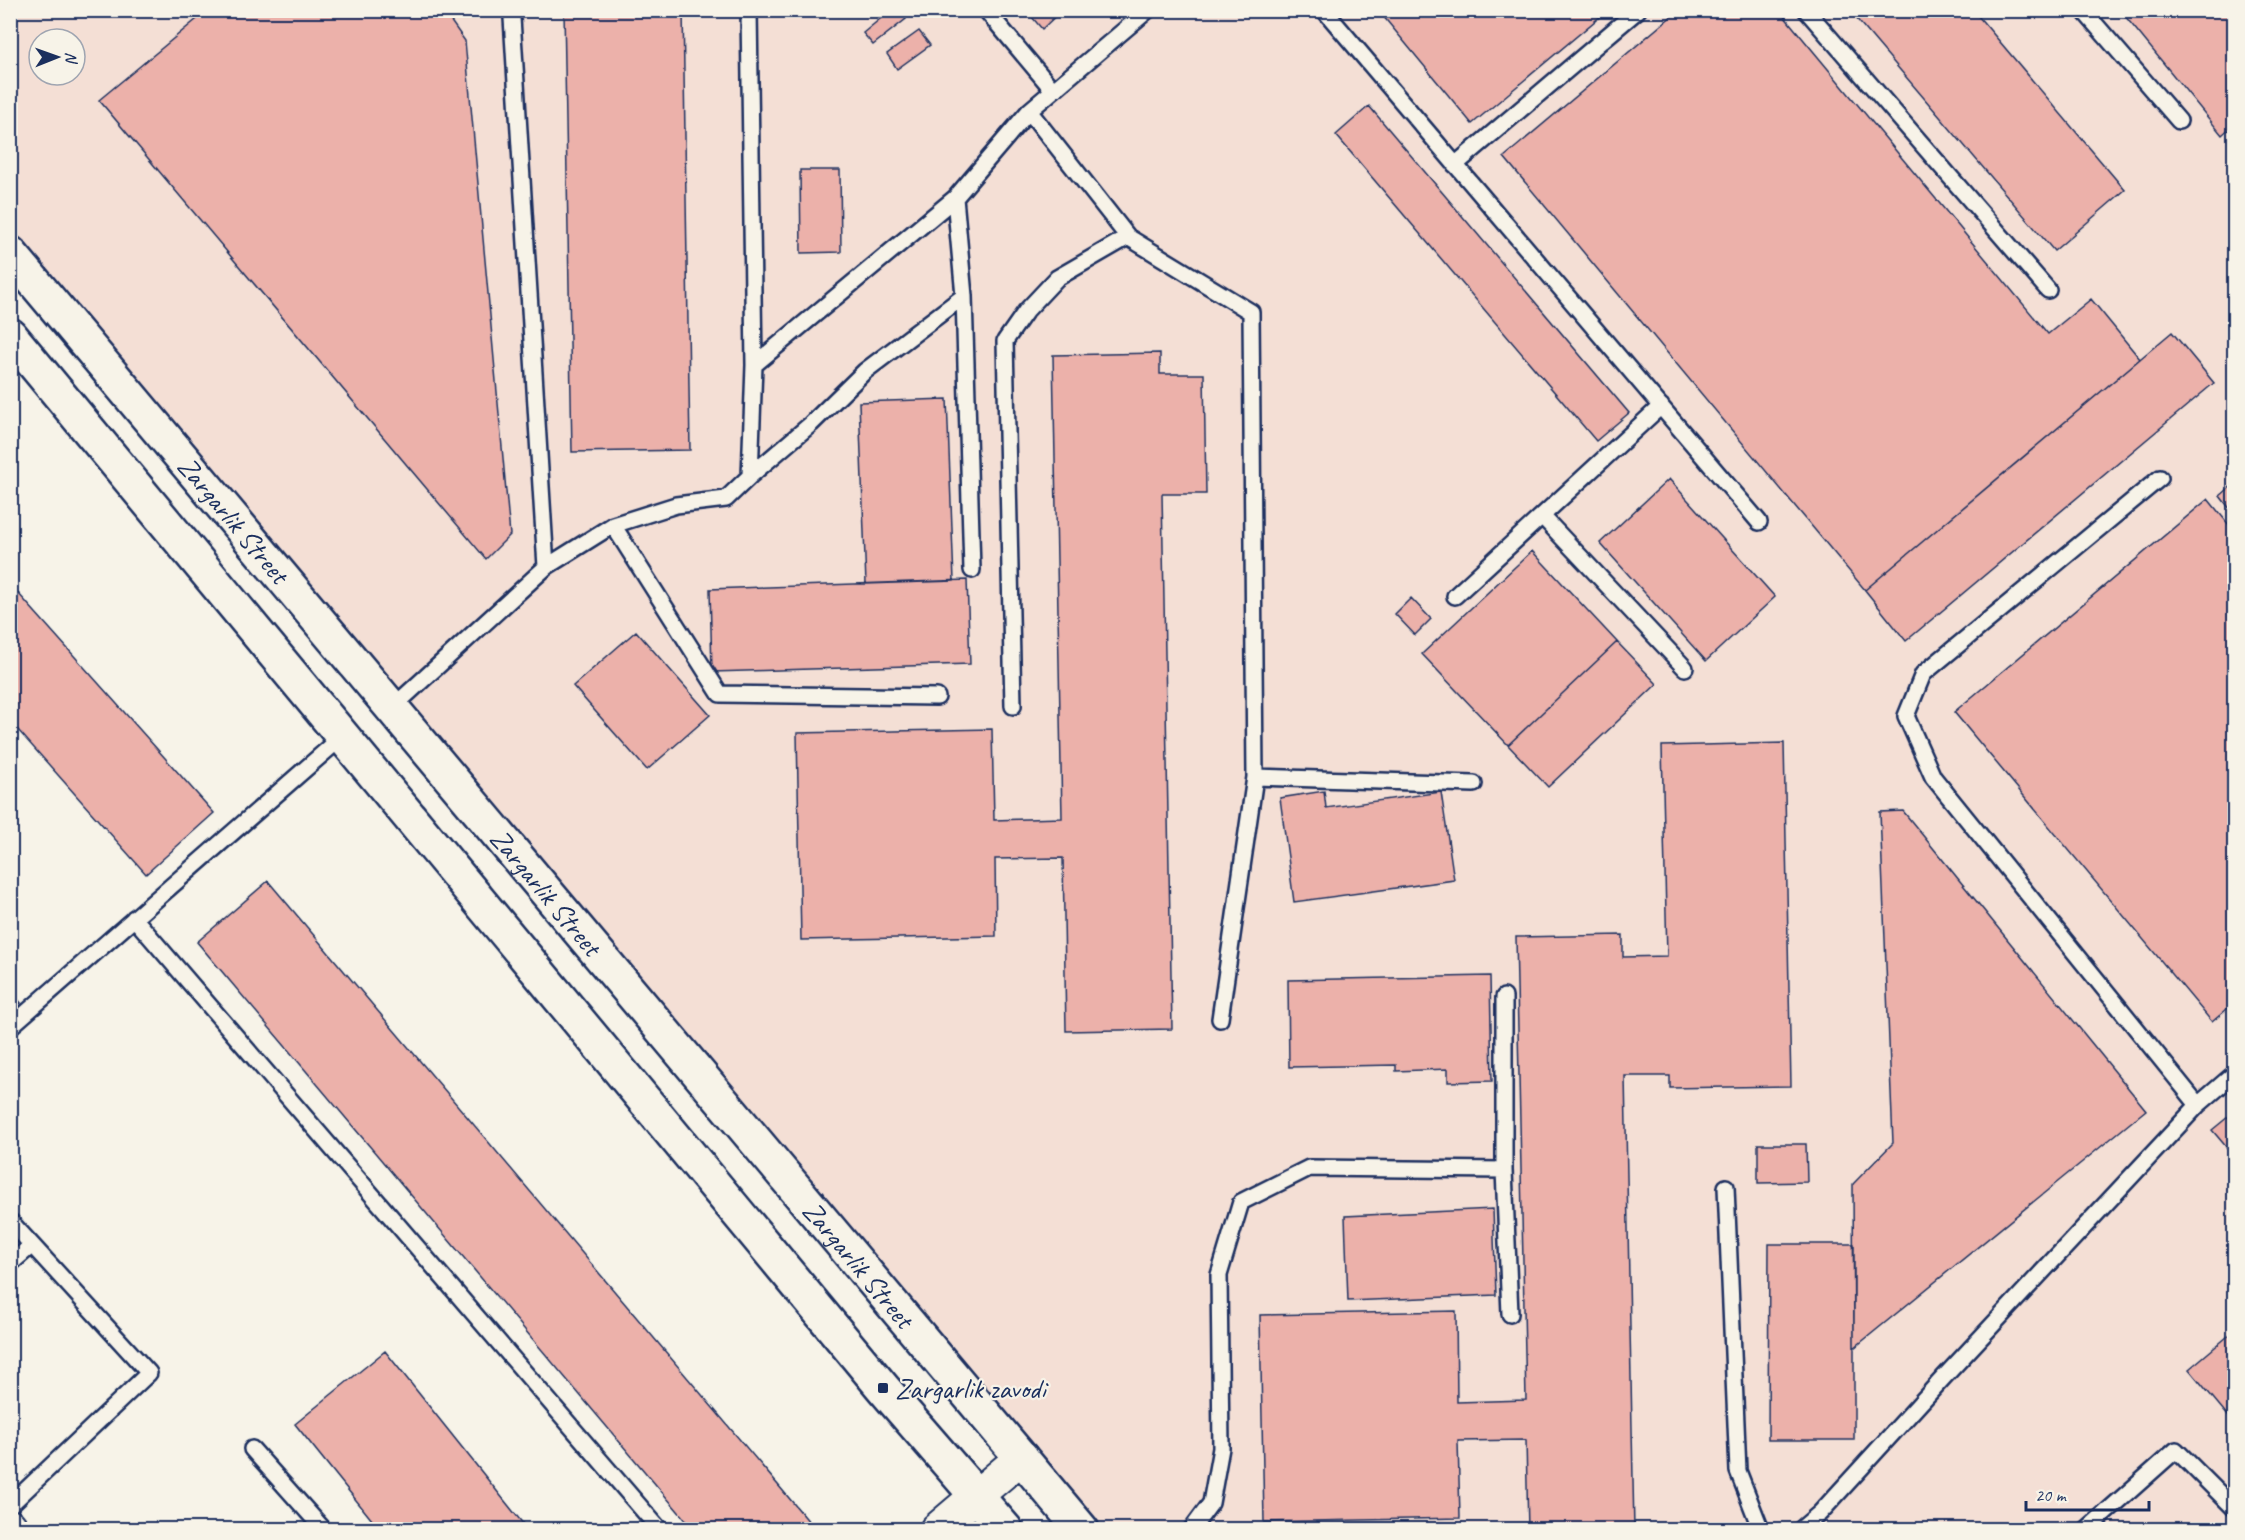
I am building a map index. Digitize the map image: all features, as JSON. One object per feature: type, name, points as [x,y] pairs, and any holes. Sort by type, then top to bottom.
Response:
[{"type":"main road","name":"Zargarlik Street","points":[[10,253],[1082,1530]]},
{"type":"main road","name":"Zargarlik Street","points":[[10,334],[876,1378],[1006,1530]]},
{"type":"street","points":[[936,1530],[1022,1457]]},
{"type":"street","points":[[10,1526],[13,1530]]},
{"type":"lane","points":[[513,10],[546,567]]},
{"type":"lane","points":[[749,10],[754,365],[750,476]]},
{"type":"lane","points":[[986,10],[1053,90]]},
{"type":"lane","points":[[754,365],[955,198],[1029,111],[1148,10]]},
{"type":"lane","points":[[1324,10],[1759,522]]},
{"type":"lane","points":[[1455,165],[1638,10]]},
{"type":"lane","points":[[1806,10],[2048,290]]},
{"type":"lane","points":[[2083,10],[2179,121]]},
{"type":"lane","points":[[1029,111],[1128,237],[1251,312],[1255,777],[1220,1019]]},
{"type":"lane","points":[[955,198],[964,296],[972,570]]},
{"type":"lane","points":[[1012,706],[1005,341],[1026,311],[1057,278],[1128,237]]},
{"type":"lane","points":[[393,708],[546,567],[614,525],[676,505],[726,499],[811,424],[865,371],[964,296]]},
{"type":"lane","points":[[1455,596],[1660,406]]},
{"type":"lane","points":[[2160,478],[1923,674],[1906,716],[1933,777],[2198,1105]]},
{"type":"lane","points":[[1542,516],[1685,668]]},
{"type":"lane","points":[[614,525],[720,694],[937,697]]},
{"type":"lane","points":[[10,1027],[343,736]]},
{"type":"lane","points":[[1255,777],[1474,784]]},
{"type":"lane","points":[[134,918],[660,1530]]},
{"type":"lane","points":[[1504,997],[1504,1170],[1510,1314]]},
{"type":"lane","points":[[1800,1530],[1820,1513],[2198,1105],[2235,1074]]},
{"type":"lane","points":[[1191,1530],[1211,1503],[1221,1448],[1219,1275],[1241,1202],[1309,1168],[1504,1170]]},
{"type":"lane","points":[[1726,1187],[1738,1471],[1761,1530]]},
{"type":"lane","points":[[10,1221],[149,1373],[10,1504]]},
{"type":"lane","points":[[10,1264],[32,1245]]},
{"type":"lane","points":[[252,1449],[324,1530]]},
{"type":"lane","points":[[2086,1530],[2176,1450],[2235,1508]]},
{"type":"shaded area","points":[[10,11],[2234,11],[2234,1529],[1082,1529],[11,253]]},
{"type":"building","points":[[208,10],[443,10],[465,41],[510,535],[486,559],[99,100]]},
{"type":"building","points":[[564,10],[683,10],[690,450],[572,452]]},
{"type":"building","points":[[891,10],[900,10],[906,19],[873,45],[863,33]]},
{"type":"building","points":[[1026,10],[1062,10],[1042,29]]},
{"type":"building","points":[[1378,10],[1608,10],[1472,124]]},
{"type":"building","points":[[1679,10],[1779,10],[2048,334],[2091,299],[2140,359],[1865,590],[1504,157]]},
{"type":"building","points":[[1849,10],[1973,10],[2125,190],[2054,251]]},
{"type":"building","points":[[2120,10],[2234,10],[2234,124],[2222,135]]},
{"type":"building","points":[[919,31],[930,45],[897,69],[887,54]]},
{"type":"building","points":[[1369,106],[1629,413],[1596,441],[1336,135]]},
{"type":"building","points":[[800,170],[840,170],[841,252],[801,253]]},
{"type":"building","points":[[2172,332],[2214,383],[1906,641],[1865,590]]},
{"type":"building","points":[[1160,353],[1160,374],[1204,374],[1206,494],[1162,494],[1172,1029],[1066,1031],[1063,858],[995,859],[996,936],[801,940],[797,733],[992,729],[994,820],[1062,818],[1053,355]]},
{"type":"building","points":[[947,399],[954,581],[866,584],[859,402]]},
{"type":"building","points":[[1669,479],[1775,597],[1706,661],[1600,543]]},
{"type":"building","points":[[2234,484],[2234,514],[2220,496]]},
{"type":"building","points":[[2208,499],[2234,531],[2234,1003],[2212,1022],[1954,712]]},
{"type":"building","points":[[1532,551],[1617,642],[1508,745],[1422,654]]},
{"type":"building","points":[[967,580],[970,664],[712,672],[710,589]]},
{"type":"building","points":[[10,584],[214,813],[146,874],[10,721]]},
{"type":"building","points":[[1411,598],[1431,619],[1415,635],[1395,614]]},
{"type":"building","points":[[636,631],[710,715],[647,770],[573,686]]},
{"type":"building","points":[[1617,642],[1657,684],[1548,787],[1508,745]]},
{"type":"building","points":[[1784,743],[1791,1086],[1670,1088],[1670,1076],[1625,1076],[1634,1530],[1528,1530],[1526,1440],[1458,1441],[1460,1518],[1264,1522],[1260,1315],[1456,1311],[1457,1402],[1526,1400],[1516,937],[1623,935],[1623,957],[1667,956],[1662,746]]},
{"type":"building","points":[[1324,791],[1326,808],[1441,792],[1454,880],[1294,902],[1280,798]]},
{"type":"building","points":[[1903,811],[2146,1110],[1854,1348],[1853,1184],[1893,1143],[1880,812]]},
{"type":"building","points":[[268,881],[816,1530],[694,1530],[197,942]]},
{"type":"building","points":[[1490,976],[1492,1081],[1448,1082],[1448,1069],[1396,1071],[1396,1065],[1289,1067],[1288,980]]},
{"type":"building","points":[[10,990],[21,1003],[10,1012]]},
{"type":"building","points":[[2234,1112],[2234,1156],[2212,1130]]},
{"type":"building","points":[[1758,1144],[1806,1144],[1807,1182],[1758,1183]]},
{"type":"building","points":[[1493,1209],[1496,1295],[1348,1301],[1345,1216]]},
{"type":"building","points":[[1769,1244],[1854,1244],[1854,1440],[1768,1440]]},
{"type":"building","points":[[2234,1331],[2234,1421],[2233,1422],[2189,1369]]},
{"type":"building","points":[[385,1351],[528,1530],[380,1530],[295,1424]]},
{"type":"place","name":"Zargarlik zavodi","points":[[883,1388]]}]
